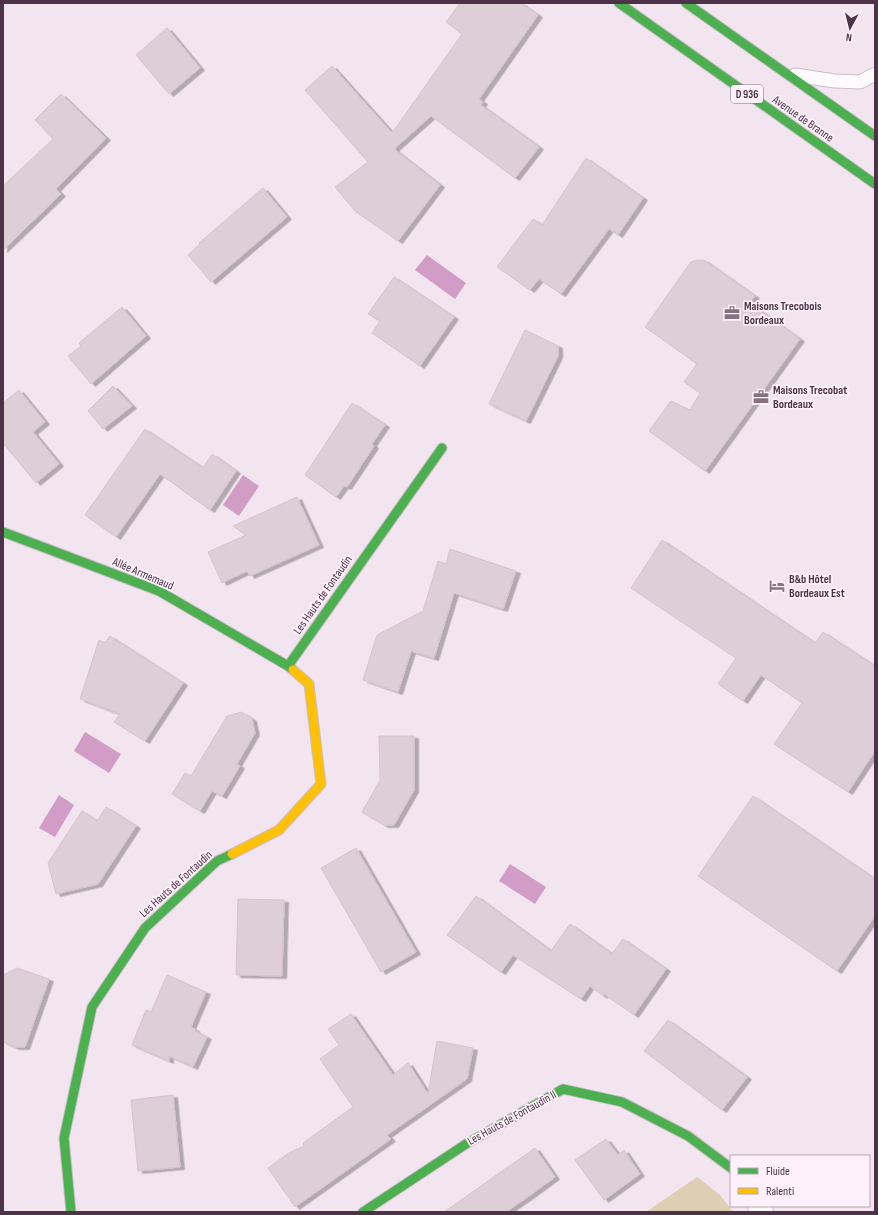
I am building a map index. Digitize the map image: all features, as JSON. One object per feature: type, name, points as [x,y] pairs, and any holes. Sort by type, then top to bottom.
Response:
[{"type":"street","name":"Avenue de Branne","points":[[619,3],[875,184]]},
{"type":"street","points":[[686,3],[875,136]]},
{"type":"street","name":"Les Hauts de Fontaudin","points":[[71,1212],[64,1138],[92,1008],[145,928],[216,861],[279,830],[321,784],[309,684],[288,666],[442,448]]},
{"type":"street","name":"Allée Armemaud","points":[[3,532],[159,591],[288,666]]},
{"type":"street","name":"Les Hauts de Fontaudin II","points":[[363,1212],[466,1144],[564,1089],[622,1102],[688,1136],[730,1167]]},
{"type":"lane","points":[[787,74],[835,82],[860,82],[875,74]]},
{"type":"shaded area","points":[[427,255],[466,283],[455,299],[415,270]]},
{"type":"shaded area","points":[[243,475],[259,486],[239,516],[223,505]]},
{"type":"shaded area","points":[[85,732],[121,754],[109,773],[74,751]]},
{"type":"shaded area","points":[[59,795],[74,805],[55,837],[39,828]]},
{"type":"shaded area","points":[[510,864],[546,887],[535,904],[499,881]]},
{"type":"shaded area","points":[[697,1177],[720,1195],[733,1212],[646,1212]]},
{"type":"building","points":[[460,3],[521,3],[538,15],[479,99],[483,102],[481,105],[539,147],[515,178],[431,116],[394,149],[440,185],[398,241],[355,211],[335,187],[368,162],[305,90],[332,66],[392,133],[462,34],[446,22]]},
{"type":"building","points":[[167,28],[200,68],[169,94],[136,55]]},
{"type":"building","points":[[61,94],[106,138],[56,189],[61,194],[3,250],[3,186],[53,139],[35,120]]},
{"type":"building","points":[[586,158],[643,198],[618,235],[609,229],[561,294],[539,279],[530,290],[497,267],[533,219],[542,225]]},
{"type":"building","points":[[263,188],[287,217],[211,282],[188,255],[200,244],[199,243]]},
{"type":"building","points":[[704,260],[755,296],[750,303],[800,339],[705,471],[649,431],[671,401],[690,410],[700,393],[684,382],[697,364],[645,327],[691,262]]},
{"type":"building","points":[[394,277],[454,317],[420,366],[372,333],[380,321],[368,314]]},
{"type":"building","points":[[122,307],[146,336],[91,384],[68,356],[81,346],[79,343]]},
{"type":"building","points":[[525,330],[558,346],[558,356],[526,421],[489,404]]},
{"type":"building","points":[[113,386],[132,406],[103,429],[88,411]]},
{"type":"building","points":[[19,390],[45,422],[33,432],[59,464],[36,483],[3,443],[3,403]]},
{"type":"building","points":[[352,403],[385,425],[372,444],[374,446],[347,487],[344,486],[336,497],[305,475]]},
{"type":"building","points":[[145,429],[203,468],[212,454],[236,471],[210,510],[160,474],[116,537],[85,515]]},
{"type":"building","points":[[297,497],[319,545],[250,576],[247,571],[222,583],[208,552],[246,535],[233,526]]},
{"type":"building","points":[[662,540],[815,643],[823,632],[875,666],[875,751],[848,792],[774,744],[802,703],[761,675],[743,701],[718,684],[736,658],[631,588]]},
{"type":"building","points":[[450,549],[516,571],[503,609],[454,593],[434,658],[411,651],[398,692],[363,680],[377,635],[423,611],[438,561],[446,564]]},
{"type":"building","points":[[110,636],[183,683],[145,741],[114,722],[120,714],[80,699],[99,640],[105,643]]},
{"type":"building","points":[[242,712],[252,719],[255,733],[237,764],[240,766],[222,796],[212,791],[200,811],[172,794],[185,773],[191,776],[227,716]]},
{"type":"building","points":[[379,736],[414,736],[414,790],[394,825],[384,825],[362,812],[380,780]]},
{"type":"building","points":[[753,796],[875,879],[875,916],[837,971],[698,876]]},
{"type":"building","points":[[106,807],[136,826],[98,884],[56,894],[48,863],[82,811],[97,821]]},
{"type":"building","points":[[356,848],[416,952],[381,972],[321,868]]},
{"type":"building","points":[[476,896],[551,951],[570,924],[612,954],[623,939],[666,969],[634,1015],[590,986],[581,999],[513,955],[501,972],[447,935]]},
{"type":"building","points":[[238,899],[284,900],[282,976],[236,975]]},
{"type":"building","points":[[17,968],[49,979],[25,1047],[15,1047],[3,1042],[3,975]]},
{"type":"building","points":[[167,975],[206,992],[191,1027],[196,1030],[195,1031],[207,1037],[193,1067],[169,1056],[169,1061],[132,1045],[146,1010],[151,1012]]},
{"type":"building","points":[[351,1014],[393,1075],[408,1063],[428,1094],[437,1041],[473,1048],[467,1079],[387,1135],[391,1139],[295,1207],[268,1168],[289,1153],[304,1146],[303,1143],[353,1107],[320,1059],[339,1045],[328,1029]]},
{"type":"building","points":[[668,1020],[747,1077],[722,1110],[644,1051]]},
{"type":"building","points":[[173,1095],[180,1167],[138,1171],[131,1100]]},
{"type":"building","points":[[606,1139],[618,1155],[624,1150],[640,1174],[604,1200],[575,1160]]},
{"type":"building","points":[[535,1148],[555,1177],[532,1194],[506,1212],[444,1212]]},
{"type":"traffic: fast","points":[[619,3],[875,184]]},
{"type":"traffic: fast","points":[[686,3],[875,136]]},
{"type":"traffic: fast","points":[[293,670],[288,666],[442,448]]},
{"type":"traffic: fast","points":[[3,532],[159,591],[288,666]]},
{"type":"traffic: fast","points":[[71,1212],[64,1138],[92,1007],[145,928],[217,861],[232,854]]},
{"type":"traffic: fast","points":[[363,1212],[466,1144],[563,1089],[622,1102],[688,1136],[730,1167]]},
{"type":"traffic: slow","points":[[232,854],[279,830],[321,784],[309,684],[293,670]]},
{"type":"place","name":"Maisons Trecobois Bordeaux","points":[[732,313]]},
{"type":"place","name":"Maisons Trecobat Bordeaux","points":[[761,397]]},
{"type":"place","name":"B&b Hôtel Bordeaux Est","points":[[777,586]]}]
